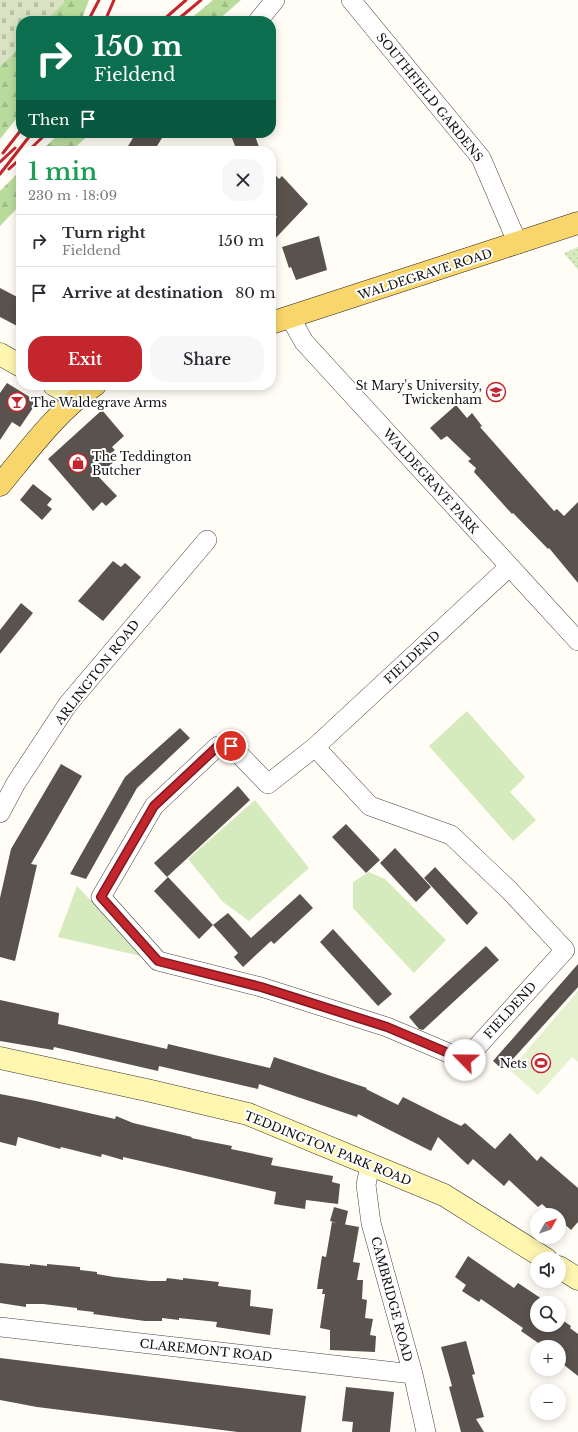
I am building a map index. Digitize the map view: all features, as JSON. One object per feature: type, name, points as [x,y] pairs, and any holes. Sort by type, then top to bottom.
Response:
[{"type":"main road","name":"WALDEGRAVE ROAD","points":[[280,320],[518,244],[578,223]]},
{"type":"main road","points":[[0,485],[28,450],[77,398],[88,390]]},
{"type":"street","points":[[262,16],[275,0]]},
{"type":"street","name":"SOUTHFIELD GARDENS","points":[[351,0],[481,158],[518,244]]},
{"type":"street","name":"WALDEGRAVE PARK","points":[[280,320],[304,342],[509,568],[578,641]]},
{"type":"street","points":[[0,354],[16,363]]},
{"type":"street","points":[[63,390],[77,398]]},
{"type":"street","name":"ARLINGTON ROAD","points":[[0,813],[16,783],[68,704],[207,540]]},
{"type":"street","name":"FIELDEND","points":[[315,747],[370,806],[451,836],[509,890],[565,950],[465,1060],[387,1027],[261,987],[158,961],[101,897],[154,806],[218,746],[231,746],[268,784],[315,747],[509,568]]},
{"type":"street","name":"TEDDINGTON PARK ROAD","points":[[0,1058],[248,1114],[444,1195],[535,1252]]},
{"type":"street","name":"CAMBRIDGE ROAD","points":[[370,1165],[366,1186],[371,1223],[413,1374],[426,1432]]},
{"type":"street","points":[[566,1271],[578,1279]]},
{"type":"street","name":"CLAREMONT ROAD","points":[[0,1327],[413,1374]]},
{"type":"green space","points":[[0,0],[89,0],[83,16],[16,16],[16,119],[0,139]]},
{"type":"green space","points":[[0,0],[64,0],[64,3],[51,16],[16,16],[16,51],[0,67]]},
{"type":"green space","points":[[213,0],[241,0],[223,16],[194,16]]},
{"type":"green space","points":[[55,138],[85,138],[77,146],[46,146]]},
{"type":"green space","points":[[16,175],[16,209],[0,226],[0,191]]},
{"type":"green space","points":[[578,247],[578,270],[564,253]]},
{"type":"green space","points":[[467,711],[525,777],[510,792],[536,820],[513,841],[429,746]]},
{"type":"green space","points":[[255,800],[309,868],[249,921],[223,902],[188,859]]},
{"type":"green space","points":[[369,872],[385,879],[446,940],[414,973],[353,908],[353,882]]},
{"type":"green space","points":[[77,886],[145,957],[58,937]]},
{"type":"green space","name":"Nets","points":[[578,991],[578,1062],[572,1057],[538,1095],[510,1070]]},
{"type":"building","points":[[133,138],[162,138],[157,146],[128,146]]},
{"type":"building","points":[[232,138],[256,138],[259,146],[235,146]]},
{"type":"building","points":[[276,176],[279,179],[282,176],[308,204],[276,238]]},
{"type":"building","points":[[319,236],[327,270],[296,280],[291,267],[289,268],[282,247]]},
{"type":"building","points":[[0,288],[16,296],[16,325],[0,317]]},
{"type":"building","name":"The Waldegrave Arms","points":[[7,383],[16,390],[33,399],[35,405],[20,427],[12,422],[0,440],[0,393]]},
{"type":"building","points":[[456,405],[467,418],[472,413],[482,426],[480,427],[554,511],[557,509],[564,516],[578,502],[578,583],[549,548],[548,549],[513,513],[512,514],[474,472],[476,468],[468,461],[471,459],[447,436],[441,440],[430,428]]},
{"type":"building","points":[[102,410],[124,436],[112,447],[115,450],[110,454],[116,460],[98,476],[117,496],[106,506],[102,502],[93,511],[48,459]]},
{"type":"building","points":[[33,484],[52,499],[47,505],[52,509],[42,520],[20,500]]},
{"type":"building","points":[[113,561],[121,567],[125,563],[141,577],[103,621],[78,601]]},
{"type":"building","points":[[21,603],[33,613],[0,654],[0,630]]},
{"type":"building","points":[[180,728],[190,738],[137,788],[86,879],[70,874],[125,777]]},
{"type":"building","points":[[61,764],[82,776],[31,864],[37,865],[15,961],[0,957],[0,898],[11,849]]},
{"type":"building","points":[[238,786],[250,800],[167,877],[154,863]]},
{"type":"building","points":[[346,824],[380,860],[366,873],[332,837]]},
{"type":"building","points":[[395,848],[431,887],[416,902],[380,863]]},
{"type":"building","points":[[435,867],[478,913],[467,925],[424,878]]},
{"type":"building","points":[[168,877],[213,925],[199,939],[154,891]]},
{"type":"building","points":[[300,894],[313,908],[274,944],[271,941],[243,967],[234,957],[238,953],[213,925],[228,913],[251,938]]},
{"type":"building","points":[[333,929],[392,994],[378,1006],[320,942]]},
{"type":"building","points":[[486,946],[499,960],[423,1030],[419,1029],[409,1017]]},
{"type":"building","points":[[578,964],[578,987],[503,1070],[493,1061]]},
{"type":"building","points":[[0,1000],[59,1013],[58,1024],[167,1049],[168,1044],[270,1068],[274,1057],[367,1088],[366,1089],[398,1105],[403,1097],[461,1126],[465,1123],[495,1149],[510,1133],[537,1161],[541,1156],[578,1188],[578,1222],[571,1230],[566,1225],[566,1208],[546,1208],[542,1204],[538,1207],[509,1180],[504,1186],[473,1159],[468,1165],[438,1137],[431,1151],[358,1114],[357,1117],[259,1084],[258,1089],[159,1066],[158,1071],[54,1047],[53,1050],[0,1041]]},
{"type":"building","points":[[0,1094],[115,1119],[116,1116],[133,1123],[192,1137],[191,1138],[232,1146],[231,1149],[273,1158],[271,1165],[333,1176],[332,1182],[340,1184],[338,1204],[306,1200],[305,1209],[274,1204],[276,1192],[123,1157],[123,1160],[102,1154],[101,1157],[61,1147],[60,1149],[18,1137],[16,1146],[0,1142]]},
{"type":"building","points":[[334,1207],[348,1211],[345,1225],[330,1221]]},
{"type":"building","points":[[332,1222],[359,1227],[353,1262],[360,1263],[357,1280],[363,1280],[362,1299],[367,1300],[365,1318],[373,1319],[370,1335],[376,1336],[375,1352],[330,1350],[330,1330],[320,1328],[325,1294],[322,1294],[323,1289],[317,1289],[322,1256],[326,1257]]},
{"type":"building","points":[[468,1256],[514,1288],[518,1283],[538,1296],[530,1296],[530,1332],[566,1332],[566,1323],[571,1326],[570,1328],[578,1334],[578,1376],[566,1367],[566,1340],[534,1340],[521,1331],[523,1328],[481,1299],[479,1302],[462,1291],[466,1285],[455,1277]]},
{"type":"building","points":[[0,1263],[30,1266],[30,1264],[47,1266],[47,1264],[80,1267],[80,1270],[97,1272],[97,1274],[150,1281],[166,1281],[167,1278],[183,1280],[183,1278],[219,1282],[218,1286],[251,1290],[250,1306],[273,1309],[270,1335],[216,1327],[217,1322],[179,1318],[179,1320],[162,1318],[162,1321],[145,1321],[93,1314],[94,1312],[77,1310],[77,1308],[43,1304],[26,1304],[26,1307],[0,1303]]},
{"type":"building","points":[[466,1341],[475,1374],[472,1375],[484,1417],[476,1419],[484,1432],[461,1432],[449,1387],[452,1386],[441,1347]]},
{"type":"building","points":[[0,1358],[306,1396],[301,1432],[238,1432],[37,1407],[0,1400]]},
{"type":"building","points":[[346,1387],[394,1392],[390,1432],[352,1432],[353,1422],[342,1421]]},
{"type":"railway","points":[[91,16],[99,0]]},
{"type":"railway","points":[[107,16],[114,0]]},
{"type":"railway","points":[[168,16],[186,0]]},
{"type":"railway","points":[[182,16],[201,0]]},
{"type":"railway","points":[[3,153],[16,136]]},
{"type":"railway","points":[[22,146],[28,138]]},
{"type":"railway","points":[[33,146],[42,138]]},
{"type":"railway","points":[[0,162],[15,148]]},
{"type":"railway","points":[[0,174],[16,154]]},
{"type":"railway","points":[[9,169],[16,163]]},
{"type":"place","name":"St Mary's University, Twickenham","points":[[496,392]]},
{"type":"place","name":"The Waldegrave Arms","points":[[17,402]]},
{"type":"place","name":"The Teddington Butcher","points":[[78,463]]},
{"type":"place","name":"Nets","points":[[541,1063]]},
{"type":"route","points":[[231,746],[218,746],[154,806],[101,897],[158,961],[261,987],[387,1027],[465,1060]]}]
